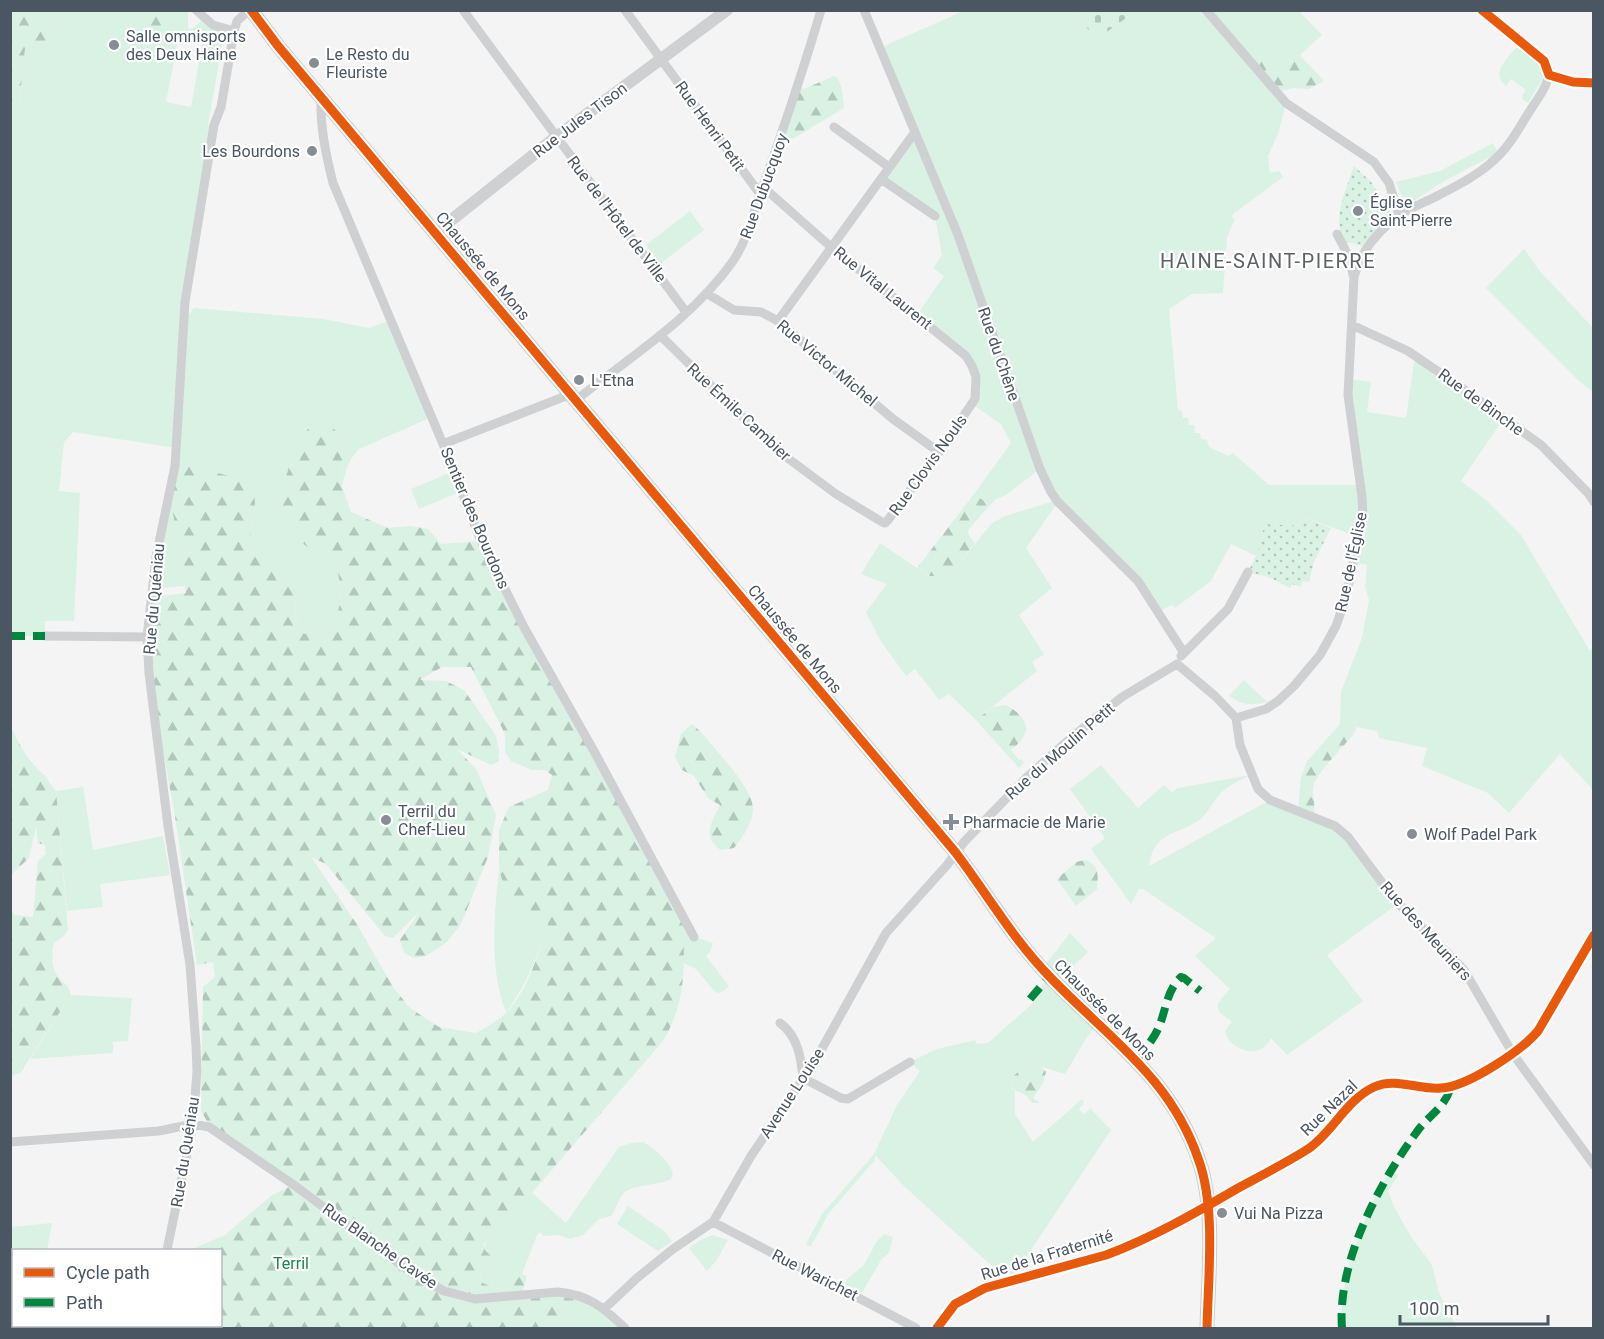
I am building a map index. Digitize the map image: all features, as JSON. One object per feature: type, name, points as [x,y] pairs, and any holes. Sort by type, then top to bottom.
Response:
[{"type":"main road","name":"Chaussée de Mons","points":[[250,10],[272,40],[956,853],[1042,969],[1137,1061],[1174,1106],[1200,1162],[1208,1206],[1207,1329]]},
{"type":"street","points":[[196,10],[213,25],[234,31]]},
{"type":"street","name":"Rue du Quéniau","points":[[166,1249],[193,1124],[196,1071],[193,993],[177,873],[168,826],[149,673],[147,638],[156,557],[176,466],[185,302],[214,125],[221,107],[237,21],[250,10]]},
{"type":"street","name":"Rue de l'Hôtel de Ville","points":[[463,10],[686,312]]},
{"type":"street","name":"Rue Henri Petit","points":[[625,10],[761,190]]},
{"type":"street","name":"Rue Jules Tison","points":[[435,233],[556,137],[727,10]]},
{"type":"street","name":"Rue Dubucquoy","points":[[443,444],[573,397],[660,335],[706,293],[726,270],[742,246],[792,106],[821,10]]},
{"type":"street","name":"Rue du Chêne","points":[[864,10],[958,235],[1028,436],[1050,492],[1138,582],[1184,653]]},
{"type":"street","points":[[1206,10],[1286,103],[1366,156],[1379,168],[1389,183],[1399,215]]},
{"type":"street","points":[[1482,10],[1539,56],[1547,67],[1549,75],[1574,82],[1593,82]]},
{"type":"street","name":"Rue de l'Église","points":[[1236,718],[1266,709],[1294,686],[1320,655],[1336,626],[1346,597],[1363,517],[1348,395],[1354,277],[1363,252],[1399,215],[1481,171],[1493,162],[1546,86],[1549,75]]},
{"type":"street","name":"Sentier des Bourdons","points":[[321,98],[327,158],[333,183],[443,444],[481,541],[520,619],[694,937]]},
{"type":"street","points":[[834,127],[889,167]]},
{"type":"street","points":[[778,321],[915,132]]},
{"type":"street","points":[[881,179],[935,216]]},
{"type":"street","name":"Rue Vital Laurent","points":[[761,190],[966,356],[976,377],[976,393],[972,404]]},
{"type":"street","name":"Rue de l'Église","points":[[1337,234],[1348,256],[1354,277]]},
{"type":"street","name":"Rue Victor Michel","points":[[706,293],[734,310],[761,312],[778,321],[893,419],[939,452]]},
{"type":"street","name":"Rue de Binche","points":[[1352,325],[1396,344],[1419,357],[1541,445],[1588,493],[1593,502]]},
{"type":"street","name":"Rue Émile Cambier","points":[[660,335],[774,448],[836,494],[882,522]]},
{"type":"street","name":"Rue Clovis Nouls","points":[[882,522],[885,523],[888,520],[972,404]]},
{"type":"street","points":[[1236,718],[1215,696],[1177,664],[1184,653],[1228,609],[1248,572]]},
{"type":"street","points":[[45,636],[147,638]]},
{"type":"street","name":"Rue du Moulin Petit","points":[[956,853],[1027,777],[1072,737],[1122,698],[1177,664]]},
{"type":"street","name":"Rue des Meuniers","points":[[1236,718],[1240,745],[1258,789],[1270,800],[1335,826],[1348,837],[1395,900],[1464,970],[1513,1054],[1593,1165]]},
{"type":"street","name":"Avenue Louise","points":[[604,1309],[646,1270],[713,1222],[747,1163],[814,1063],[886,933],[956,853]]},
{"type":"street","name":"Rue Nazal","points":[[1208,1206],[1309,1149],[1360,1096],[1376,1086],[1401,1083],[1433,1088],[1451,1086],[1513,1054],[1538,1031],[1593,935]]},
{"type":"street","points":[[780,1023],[787,1029],[799,1051],[803,1078],[841,1098],[848,1099],[910,1062]]},
{"type":"street","points":[[10,1142],[159,1131],[193,1124]]},
{"type":"street","name":"Rue Blanche Cavée","points":[[193,1124],[209,1127],[294,1185],[412,1273],[444,1291],[475,1299],[558,1292],[588,1298],[604,1309]]},
{"type":"street","name":"Rue de la Fraternité","points":[[937,1329],[955,1304],[985,1288],[1121,1250],[1208,1206]]},
{"type":"street","name":"Rue Warichet","points":[[713,1222],[916,1329]]},
{"type":"street","points":[[604,1309],[625,1329]]},
{"type":"green space","points":[[11,11],[53,11],[44,48],[36,50],[29,46],[26,39],[19,105],[11,108]]},
{"type":"green space","points":[[53,11],[188,11],[188,28],[192,29],[202,20],[219,28],[219,32],[224,34],[208,125],[214,125],[184,321],[194,308],[323,319],[369,328],[390,320],[432,417],[359,449],[352,457],[342,487],[343,436],[330,426],[305,429],[285,516],[294,535],[337,567],[340,603],[335,616],[321,628],[303,635],[295,615],[296,595],[285,573],[260,561],[252,549],[249,534],[253,520],[194,475],[176,458],[176,448],[73,432],[64,442],[59,491],[80,493],[74,621],[45,621],[45,636],[11,636],[10,108],[19,105],[26,37],[44,48]],"holes":[[[179,34],[203,39],[191,107],[166,102]]]},
{"type":"green space","points":[[153,11],[182,11],[183,22],[176,42],[168,42],[164,39],[165,32],[150,29]]},
{"type":"green space","points":[[960,11],[1072,11],[1097,39],[1136,11],[1299,11],[1322,35],[1300,55],[1291,57],[1283,67],[1276,67],[1266,61],[1286,103],[1278,134],[1268,156],[1270,173],[1279,171],[1283,177],[1233,214],[1232,217],[1235,219],[1227,237],[1223,293],[1192,294],[1169,309],[1178,410],[1182,411],[1183,418],[1188,418],[1189,425],[1194,425],[1195,433],[1200,433],[1201,439],[1207,440],[1209,447],[1228,456],[1233,453],[1269,485],[1360,485],[1348,379],[1371,382],[1367,412],[1406,418],[1414,363],[1419,357],[1504,418],[1461,481],[1486,500],[1521,535],[1590,651],[1593,647],[1593,790],[1560,754],[1509,813],[1488,793],[1422,766],[1427,748],[1379,738],[1377,731],[1356,727],[1354,723],[1340,724],[1341,692],[1362,638],[1369,600],[1365,587],[1367,565],[1354,562],[1359,537],[1306,518],[1302,526],[1265,524],[1256,556],[1231,544],[1211,581],[1175,608],[1172,605],[1158,611],[1149,596],[1058,502],[1026,548],[1052,588],[1019,615],[1044,654],[1032,662],[1037,671],[976,720],[949,694],[939,700],[915,669],[906,676],[880,640],[866,612],[887,584],[861,574],[880,543],[929,576],[949,576],[991,524],[1005,516],[1051,502],[1050,492],[1040,469],[990,505],[974,494],[1011,443],[1001,424],[972,404],[972,366],[916,316],[944,276],[933,268],[942,255],[935,216],[881,179],[915,131],[880,48]]},
{"type":"green space","points":[[1072,11],[1136,11],[1097,39]]},
{"type":"green space","points":[[1516,48],[1523,48],[1542,65],[1543,78],[1528,103],[1523,100],[1522,96],[1526,90],[1511,79],[1506,86],[1501,81],[1502,66]]},
{"type":"green space","points":[[1300,55],[1324,81],[1309,89],[1293,88],[1282,91],[1256,64],[1260,60],[1283,67],[1291,57]]},
{"type":"green space","points":[[834,76],[838,78],[842,89],[844,108],[789,141],[781,138],[798,87],[804,89]]},
{"type":"green space","points":[[1493,143],[1498,153],[1444,181],[1406,206],[1396,182],[1440,171]]},
{"type":"green space","points":[[1354,166],[1371,182],[1391,211],[1362,246],[1343,241],[1339,222],[1341,204]]},
{"type":"green space","points":[[690,211],[704,230],[660,264],[646,245]]},
{"type":"green space","points":[[1524,249],[1539,270],[1593,328],[1593,392],[1579,381],[1486,288]]},
{"type":"green space","name":"Terril","points":[[318,426],[330,426],[343,436],[342,487],[351,512],[388,528],[411,526],[428,529],[441,544],[481,541],[683,916],[684,965],[681,995],[663,1041],[519,1208],[484,1244],[485,1250],[491,1256],[480,1273],[483,1283],[504,1290],[522,1274],[527,1276],[522,1294],[578,1295],[559,1328],[147,1328],[222,1327],[222,1249],[192,1249],[225,1235],[272,1195],[293,1185],[208,1123],[201,1111],[203,987],[215,977],[213,962],[197,965],[174,810],[151,689],[150,597],[186,593],[170,495],[176,458],[182,452],[189,452],[196,463],[194,475],[196,477],[212,473],[220,474],[247,485],[253,492],[255,509],[250,538],[252,547],[263,562],[278,568],[286,575],[296,595],[295,612],[304,634],[330,622],[338,610],[341,596],[337,567],[295,536],[287,525],[283,512],[287,472],[301,434]],"holes":[[[442,667],[471,667],[505,734],[505,752],[511,761],[532,770],[545,770],[552,775],[548,790],[509,807],[499,830],[499,871],[509,898],[548,924],[532,970],[515,1003],[500,1018],[476,1033],[439,1027],[410,1008],[393,987],[356,923],[311,857],[326,864],[385,936],[393,938],[420,911],[400,940],[404,953],[414,958],[426,956],[447,942],[461,924],[488,857],[496,815],[476,769],[457,749],[491,765],[498,762],[499,750],[496,736],[464,690],[446,681],[420,680]]]},
{"type":"green space","points":[[454,471],[462,491],[419,509],[411,489]]},
{"type":"green space","points":[[974,494],[990,505],[968,530],[969,536],[975,543],[949,576],[930,576],[917,568]]},
{"type":"green space","points":[[170,495],[185,586],[158,588],[159,596],[150,597]]},
{"type":"green space","points":[[1305,518],[1331,528],[1314,562],[1309,582],[1302,581],[1301,587],[1292,584],[1290,588],[1269,577],[1248,572],[1256,556],[1265,524],[1301,526]]},
{"type":"green space","points":[[1244,680],[1267,702],[1247,704],[1229,696]]},
{"type":"green space","points":[[1006,705],[1020,715],[1026,726],[1023,737],[1011,750],[1019,760],[1024,762],[1019,768],[976,720],[993,707]]},
{"type":"green space","points":[[1354,723],[1356,727],[1354,734],[1316,779],[1313,788],[1313,817],[1298,811],[1301,777],[1307,761],[1340,724]]},
{"type":"green space","points":[[692,724],[733,770],[752,802],[751,821],[734,848],[721,850],[711,840],[710,829],[720,805],[708,798],[694,776],[682,770],[675,757],[681,734]]},
{"type":"green space","points":[[10,726],[27,756],[56,791],[68,930],[54,943],[52,958],[55,972],[67,986],[71,995],[20,1073],[11,1076],[11,910],[15,915],[33,917],[38,861],[46,854],[45,845],[38,843],[36,827],[29,858],[11,875]]},
{"type":"green space","points":[[1101,765],[1138,808],[1164,785],[1172,792],[1178,788],[1251,775],[1222,792],[1198,821],[1161,840],[1154,849],[1149,866],[1270,800],[1335,826],[1399,903],[1327,955],[1363,1001],[1287,1055],[1271,1038],[1265,1046],[1258,1050],[1250,1051],[1235,1046],[1226,1035],[1226,1030],[1232,1022],[1221,1013],[1218,1007],[1220,1000],[1230,989],[1195,956],[1216,938],[1143,889],[1139,889],[1131,904],[1091,849],[1105,838],[1070,789]]},
{"type":"green space","points":[[83,787],[93,850],[163,836],[170,875],[100,884],[103,907],[67,911],[56,791]]},
{"type":"green space","points":[[1085,860],[1096,868],[1097,889],[1076,906],[1057,879],[1076,862]]},
{"type":"green space","points":[[499,871],[509,898],[549,923],[526,981],[506,1012],[497,978],[494,942]]},
{"type":"green space","points":[[683,916],[694,937],[713,943],[706,956],[729,986],[724,991],[718,993],[714,991],[696,969],[683,963]]},
{"type":"green space","points":[[1070,933],[1088,952],[1056,983],[1098,1024],[1087,1037],[1065,1074],[1033,1064],[1011,1087],[1015,1091],[1015,1114],[1033,1142],[1082,1099],[1084,1103],[1079,1109],[1084,1114],[1090,1108],[1111,1130],[1015,1274],[1004,1277],[905,1187],[875,1155],[875,1160],[829,1213],[811,1246],[808,1246],[806,1244],[822,1214],[874,1154],[897,1105],[920,1071],[910,1062],[937,1049],[975,1040],[977,1044],[988,1043],[1034,1002],[1030,999],[1049,977],[1042,969]]},
{"type":"green space","points":[[71,995],[132,998],[128,1041],[113,1042],[113,1053],[30,1059]]},
{"type":"green space","points":[[1033,1064],[1042,1067],[1046,1072],[1043,1083],[1033,1098],[1040,1103],[1032,1103],[1026,1096],[1014,1089],[1010,1081],[1020,1071]]},
{"type":"green space","points":[[643,1142],[656,1151],[668,1164],[673,1173],[671,1179],[626,1191],[611,1216],[599,1219],[583,1235],[570,1239],[559,1235],[543,1236],[540,1232],[522,1274],[504,1290],[483,1283],[480,1273],[491,1256],[485,1247],[487,1240],[532,1193],[566,1223],[619,1147]]},
{"type":"green space","points":[[1391,1169],[1398,1176],[1388,1191],[1394,1207],[1410,1235],[1432,1265],[1439,1293],[1457,1328],[1342,1328],[1344,1288],[1355,1246],[1372,1205]]},
{"type":"green space","points":[[628,1206],[664,1231],[672,1241],[658,1251],[617,1224]]},
{"type":"green space","points":[[52,1223],[47,1249],[12,1249],[11,1287],[11,1227]]},
{"type":"green space","points":[[885,1234],[893,1237],[889,1253],[881,1260],[862,1293],[845,1284],[846,1280],[863,1266],[877,1241]]},
{"type":"green space","points":[[712,1235],[728,1240],[716,1261],[707,1271],[689,1248]]},
{"type":"green space","points":[[578,1295],[625,1328],[559,1328]]},
{"type":"marked path","points":[[10,636],[45,636]]},
{"type":"marked path","points":[[1030,999],[1049,977]]},
{"type":"marked path","points":[[1137,1061],[1156,1033],[1169,995],[1181,977],[1200,991]]},
{"type":"marked path","points":[[1342,1328],[1342,1303],[1346,1277],[1363,1226],[1388,1176],[1421,1127],[1445,1101],[1451,1086]]},
{"type":"cycle path","points":[[251,10],[278,46],[956,853],[1036,962],[1135,1060],[1172,1105],[1187,1131],[1199,1161],[1208,1200],[1210,1244],[1207,1328]]},
{"type":"cycle path","points":[[1482,10],[1544,61],[1549,75],[1573,82],[1594,83]]},
{"type":"cycle path","points":[[937,1328],[955,1304],[985,1288],[1106,1255],[1140,1241],[1191,1215],[1308,1149],[1325,1134],[1355,1100],[1374,1087],[1399,1083],[1441,1088],[1465,1081],[1493,1067],[1538,1031],[1594,935]]},
{"type":"place","name":"Salle omnisports des Deux Haine","points":[[114,45]]},
{"type":"place","name":"Le Resto du Fleuriste","points":[[314,63]]},
{"type":"place","name":"Les Bourdons","points":[[312,151]]},
{"type":"place","name":"Église Saint-Pierre","points":[[1358,211]]},
{"type":"place","name":"L'Etna","points":[[579,380]]},
{"type":"place","name":"Terril du Chef-Lieu","points":[[386,820]]},
{"type":"place","name":"Pharmacie de Marie","points":[[951,822]]},
{"type":"place","name":"Wolf Padel Park","points":[[1412,834]]},
{"type":"place","name":"Vui Na Pizza","points":[[1222,1213]]},
{"type":"district","name":"HAINE-SAINT-PIERRE","points":[[1268,261]]}]
